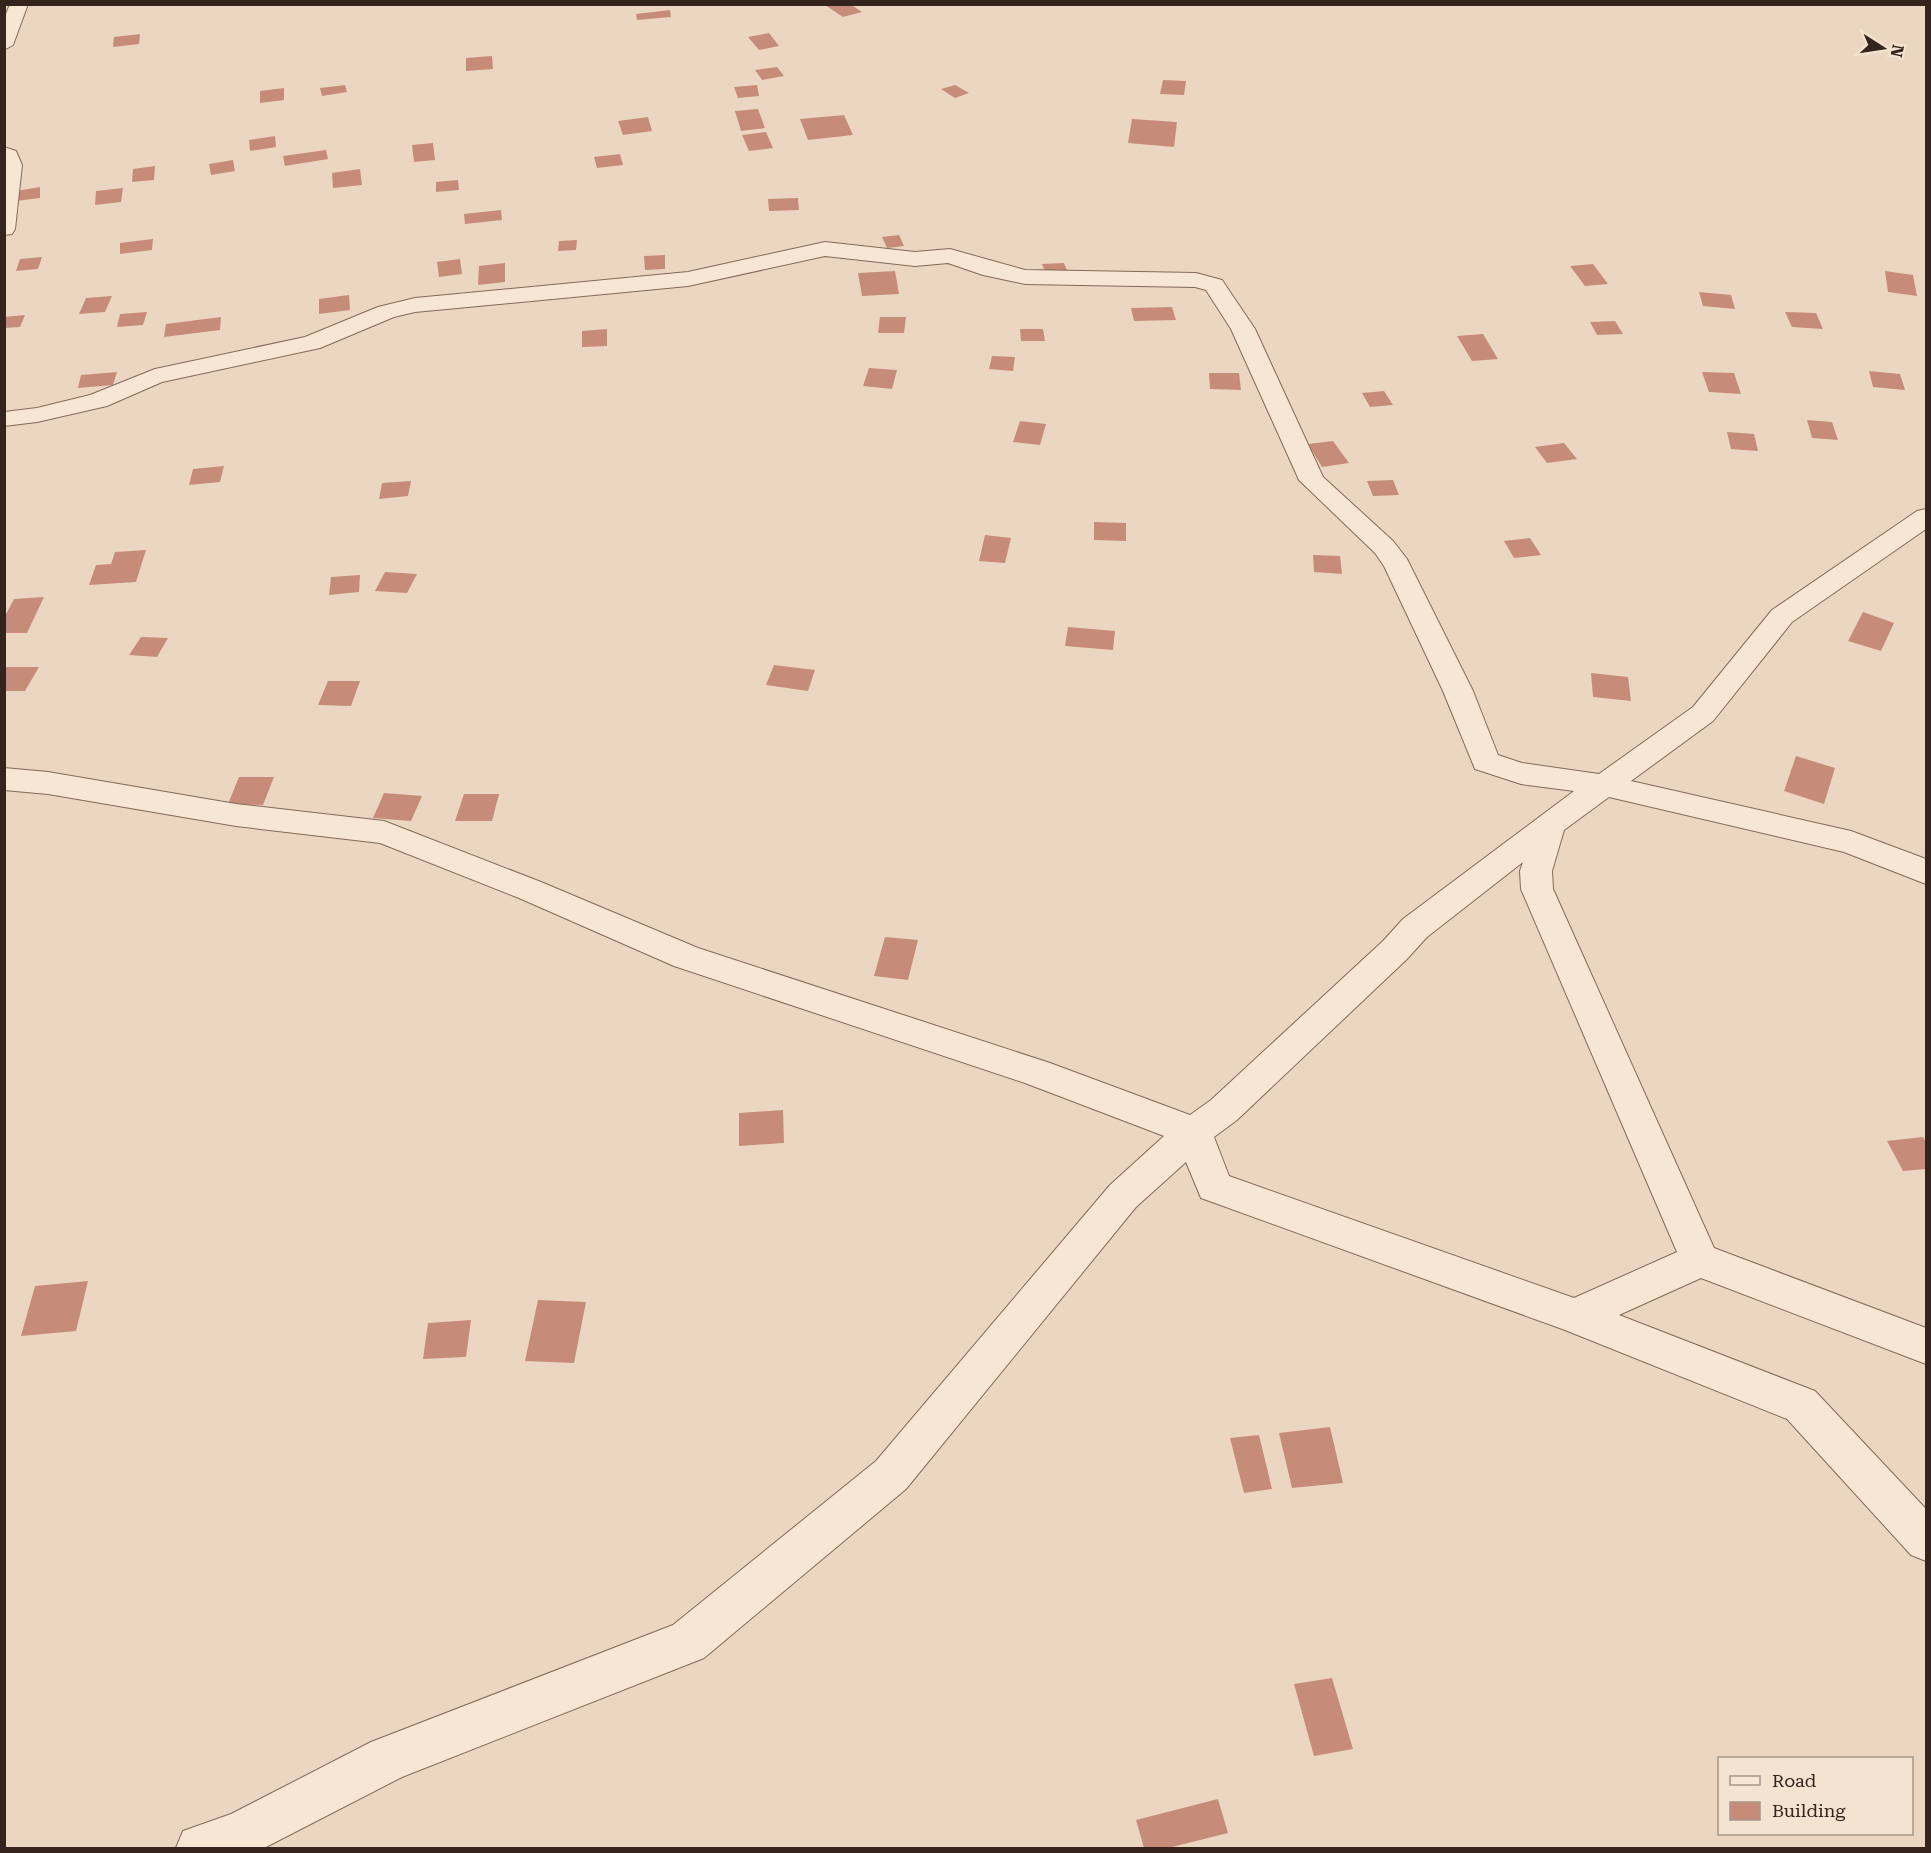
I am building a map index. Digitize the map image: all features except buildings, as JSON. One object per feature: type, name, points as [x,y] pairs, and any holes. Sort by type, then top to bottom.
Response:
[{"type":"street","points":[[4,45],[19,4]]},
{"type":"street","points":[[4,153],[9,155],[12,165],[4,229]]},
{"type":"street","points":[[4,419],[37,415],[98,401],[155,376],[312,343],[386,312],[415,305],[688,279],[825,249],[883,258],[915,259],[950,256],[991,270],[1025,277],[1197,280],[1214,285],[1243,329],[1312,480],[1384,547],[1397,565],[1458,691],[1486,762],[1521,773],[1603,785],[1851,842],[1926,872]]},
{"type":"street","points":[[200,1848],[240,1835],[388,1759],[688,1641],[891,1475],[1123,1196],[1194,1132],[1224,1110],[1395,950],[1415,928],[1550,824],[1702,714],[1782,616],[1926,518]]},
{"type":"street","points":[[4,779],[48,783],[236,814],[384,832],[530,890],[686,957],[1036,1073],[1194,1132],[1214,1187],[1575,1316],[1801,1405],[1926,1540]]},
{"type":"street","points":[[1550,824],[1536,871],[1537,890],[1700,1260]]},
{"type":"street","points":[[1575,1316],[1700,1260],[1926,1346]]}]
